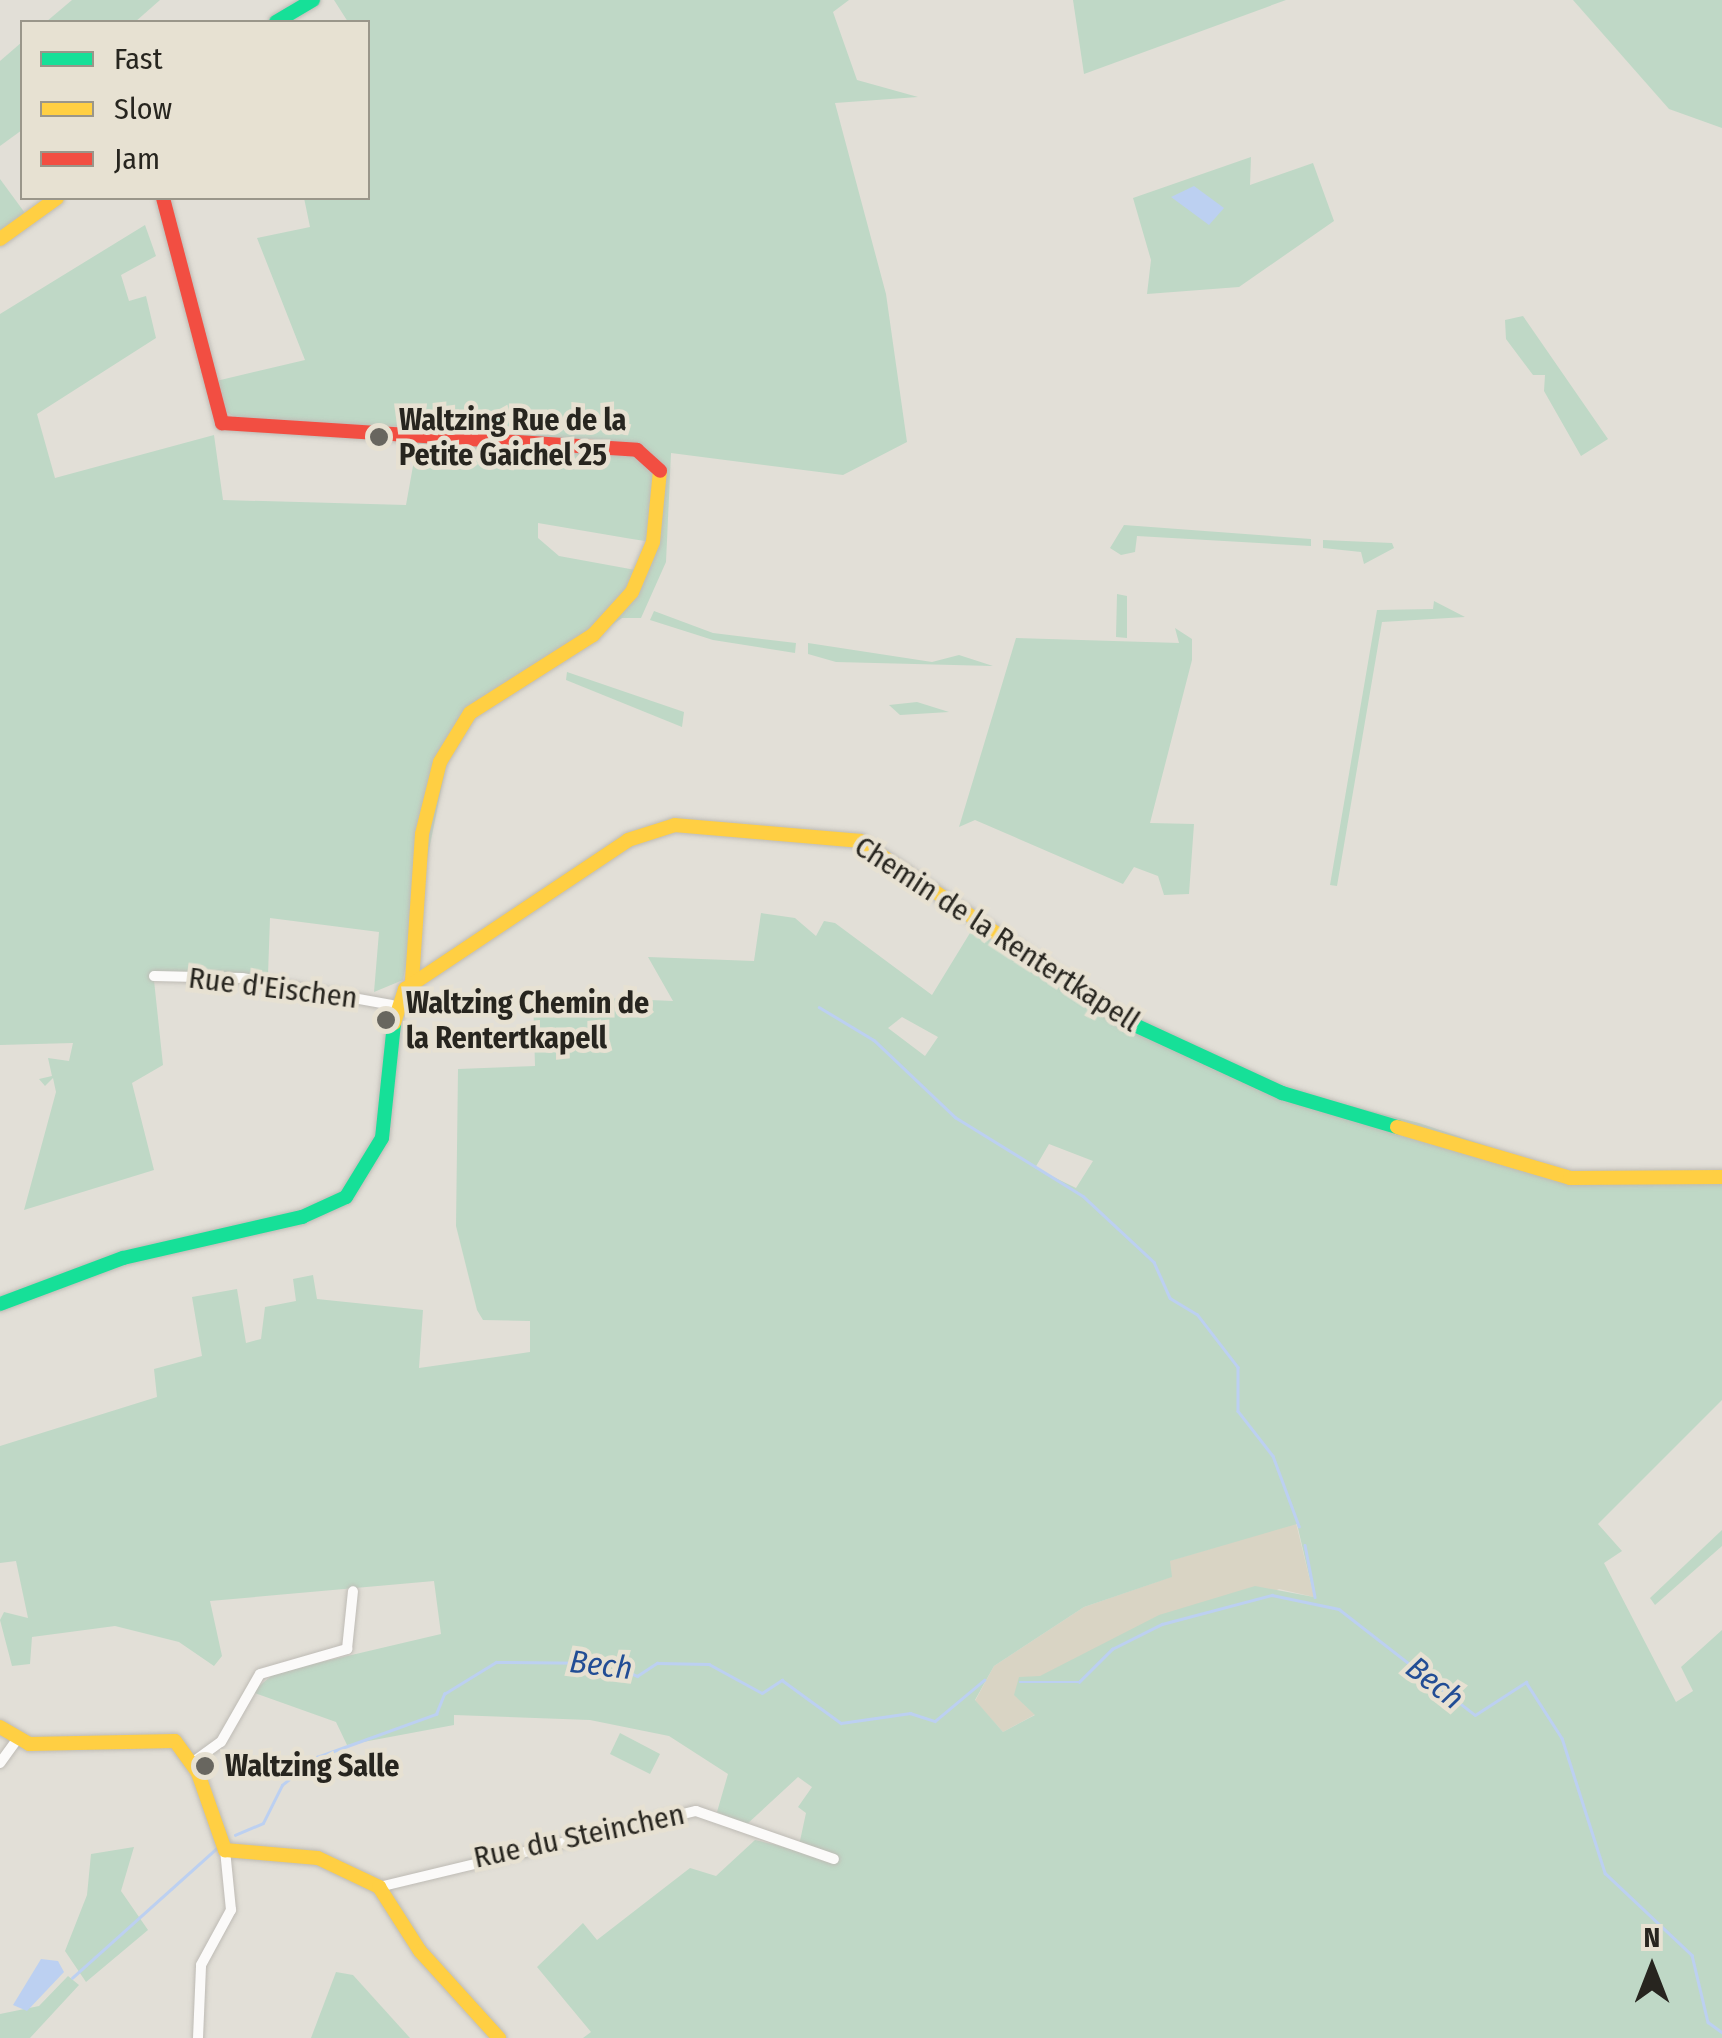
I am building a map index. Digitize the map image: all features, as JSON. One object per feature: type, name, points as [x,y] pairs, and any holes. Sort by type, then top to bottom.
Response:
[{"type":"street","points":[[279,20],[313,0]]},
{"type":"street","points":[[0,239],[53,200]]},
{"type":"street","points":[[163,200],[222,423],[637,450],[660,472],[652,542],[623,604],[593,634],[470,713],[440,762],[422,834],[412,982]]},
{"type":"street","name":"Chemin de la Rentertkapell","points":[[392,1005],[412,982],[492,939],[652,829],[835,833],[884,854],[1124,1020],[1282,1093],[1570,1178],[1722,1177]]},
{"type":"street","name":"Rue d'Eischen","points":[[154,976],[242,978],[392,1005]]},
{"type":"street","points":[[0,1304],[122,1258],[302,1216],[346,1197],[382,1138],[392,1005]]},
{"type":"street","points":[[193,1762],[221,1742],[260,1674],[346,1649],[353,1591]]},
{"type":"street","points":[[0,1727],[16,1741],[160,1736],[193,1762],[225,1850],[231,1910],[201,1965],[198,2038]]},
{"type":"street","points":[[0,1763],[16,1741]]},
{"type":"street","name":"Rue du Steinchen","points":[[379,1887],[696,1810],[834,1859]]},
{"type":"street","points":[[225,1850],[318,1858],[379,1887],[420,1951],[500,2038]]},
{"type":"shaded area","points":[[1296,1523],[1314,1597],[1279,1589],[1026,1698],[1036,1714],[1003,1732],[975,1701],[994,1666],[1084,1607],[1171,1577],[1169,1561]]},
{"type":"green space","points":[[72,0],[160,0],[137,20],[48,20]]},
{"type":"green space","points":[[334,0],[849,0],[833,12],[857,80],[918,97],[835,103],[886,294],[907,442],[843,475],[671,453],[666,562],[641,618],[622,618],[473,719],[446,765],[403,980],[374,992],[379,932],[270,918],[268,975],[153,971],[163,1065],[132,1083],[154,1170],[24,1210],[56,1092],[53,1078],[45,1086],[39,1079],[52,1076],[48,1058],[69,1061],[73,1043],[0,1045],[0,314],[145,225],[156,256],[121,275],[129,301],[146,296],[156,338],[37,414],[55,478],[214,435],[223,500],[406,505],[420,427],[245,423],[221,409],[212,382],[305,360],[257,238],[310,227],[304,200],[370,200],[370,20],[347,20]],"holes":[[[538,523],[652,542],[641,571],[559,556],[538,538]]]},
{"type":"green space","points":[[1073,0],[1286,0],[1084,74]]},
{"type":"green space","points":[[1573,0],[1722,0],[1722,128],[1669,109]]},
{"type":"green space","points":[[20,44],[20,131],[0,146],[0,61]]},
{"type":"green space","points":[[1251,157],[1250,185],[1313,163],[1334,221],[1239,287],[1147,294],[1151,260],[1133,198]]},
{"type":"green space","points":[[0,179],[25,213],[0,232]]},
{"type":"green space","points":[[1523,316],[1608,439],[1581,456],[1544,391],[1545,375],[1533,375],[1506,339],[1505,320]]},
{"type":"green space","points":[[1124,525],[1311,539],[1311,546],[1137,536],[1135,552],[1121,555],[1110,548]]},
{"type":"green space","points":[[1323,540],[1392,543],[1394,548],[1364,564],[1361,552],[1323,548]]},
{"type":"green space","points":[[1117,594],[1127,596],[1127,638],[1116,637]]},
{"type":"green space","points":[[1434,601],[1465,617],[1382,622],[1337,886],[1330,885],[1377,610],[1433,609]]},
{"type":"green space","points":[[654,611],[713,633],[796,643],[795,653],[713,640],[650,620]]},
{"type":"green space","points":[[1175,628],[1192,639],[1192,660],[1150,823],[1194,824],[1189,894],[1164,895],[1158,876],[1134,867],[1123,884],[975,820],[959,827],[1016,638],[1179,643]]},
{"type":"green space","points":[[808,643],[932,662],[959,655],[993,666],[836,662],[808,654]]},
{"type":"green space","points":[[567,672],[684,712],[682,727],[566,680]]},
{"type":"green space","points":[[917,702],[949,712],[900,715],[889,705]]},
{"type":"green space","points":[[761,913],[795,918],[816,936],[824,921],[835,923],[932,995],[973,928],[1121,1024],[1212,1069],[1335,1112],[1339,1103],[1419,1123],[1568,1173],[1722,1173],[1722,1400],[1598,1524],[1622,1551],[1604,1563],[1676,1702],[1693,1691],[1681,1667],[1722,1630],[1722,2038],[583,2038],[591,2032],[537,1967],[583,1923],[597,1940],[690,1868],[716,1876],[755,1840],[798,1850],[806,1813],[798,1807],[812,1787],[798,1777],[746,1825],[717,1812],[728,1774],[669,1736],[590,1720],[454,1715],[454,1725],[347,1745],[336,1722],[252,1692],[275,1673],[441,1634],[434,1581],[210,1601],[222,1656],[214,1666],[179,1642],[115,1626],[32,1637],[30,1664],[12,1666],[0,1620],[4,1612],[28,1618],[16,1561],[0,1563],[0,1446],[157,1397],[154,1369],[202,1356],[192,1297],[237,1289],[246,1343],[261,1339],[265,1307],[296,1301],[293,1279],[313,1275],[317,1299],[423,1310],[419,1368],[530,1352],[530,1321],[483,1320],[477,1310],[456,1226],[458,1069],[535,1066],[533,995],[673,1001],[648,957],[754,961]],"holes":[[[902,1017],[938,1037],[925,1056],[888,1028]],[[1049,1144],[1093,1161],[1076,1188],[1035,1168]],[[1297,1524],[1314,1597],[1255,1586],[1159,1615],[1040,1676],[1019,1677],[1014,1695],[1035,1715],[1003,1732],[975,1700],[994,1666],[1084,1607],[1172,1577],[1170,1561]]]},
{"type":"green space","points":[[1722,1530],[1722,1546],[1655,1605],[1650,1598]]},
{"type":"green space","points":[[620,1733],[660,1754],[650,1774],[610,1754]]},
{"type":"green space","points":[[134,1847],[121,1891],[148,1930],[86,1982],[65,1951],[87,1895],[91,1854]]},
{"type":"green space","points":[[336,1972],[353,1975],[410,2038],[311,2038]]},
{"type":"green space","points":[[68,1976],[79,1985],[30,2038],[0,2038],[0,2014],[39,2006]]},
{"type":"water","points":[[1194,186],[1224,208],[1209,225],[1171,197]]},
{"type":"water","points":[[41,1959],[58,1961],[64,1972],[27,2011],[13,2005]]},
{"type":"waterway","points":[[819,1007],[874,1040],[955,1117],[1083,1196],[1154,1262],[1170,1298],[1197,1314],[1238,1367],[1238,1411],[1273,1456],[1299,1526]]},
{"type":"waterway","points":[[1305,1545],[1315,1597]]},
{"type":"waterway","name":"Bech","points":[[1020,1682],[1079,1682],[1112,1649],[1162,1624],[1272,1595],[1339,1609],[1475,1715],[1526,1682],[1562,1738],[1605,1873],[1692,1955],[1708,2022],[1722,2032]]},
{"type":"waterway","name":"Bech","points":[[235,1835],[263,1823],[282,1785],[317,1757],[436,1714],[444,1694],[496,1662],[608,1663],[637,1676],[657,1663],[709,1664],[762,1693],[782,1680],[841,1723],[910,1713],[935,1721],[984,1680]]},
{"type":"waterway","name":"Bech","points":[[72,1978],[217,1848]]},
{"type":"traffic: fast","points":[[279,20],[313,0]]},
{"type":"traffic: fast","points":[[1036,960],[1124,1020],[1282,1093],[1397,1127]]},
{"type":"traffic: fast","points":[[0,1304],[123,1258],[302,1217],[346,1197],[382,1138],[394,1023]]},
{"type":"traffic: slow","points":[[0,239],[54,200]]},
{"type":"traffic: slow","points":[[412,981],[422,834],[440,762],[470,713],[593,635],[632,592],[653,542],[660,471]]},
{"type":"traffic: slow","points":[[394,1023],[405,989],[628,840],[675,825],[860,841],[1036,960]]},
{"type":"traffic: slow","points":[[1397,1127],[1570,1178],[1722,1177]]},
{"type":"traffic: slow","points":[[0,1727],[29,1744],[175,1741],[198,1773],[225,1850],[318,1858],[379,1887],[420,1951],[499,2038]]},
{"type":"traffic: jam","points":[[164,200],[222,423],[637,450],[660,471]]},
{"type":"place","name":"Waltzing Rue de la Petite Gaichel 25","points":[[379,437]]},
{"type":"place","name":"Waltzing Chemin de la Rentertkapell","points":[[386,1020]]},
{"type":"place","name":"Waltzing Salle","points":[[205,1766]]}]
